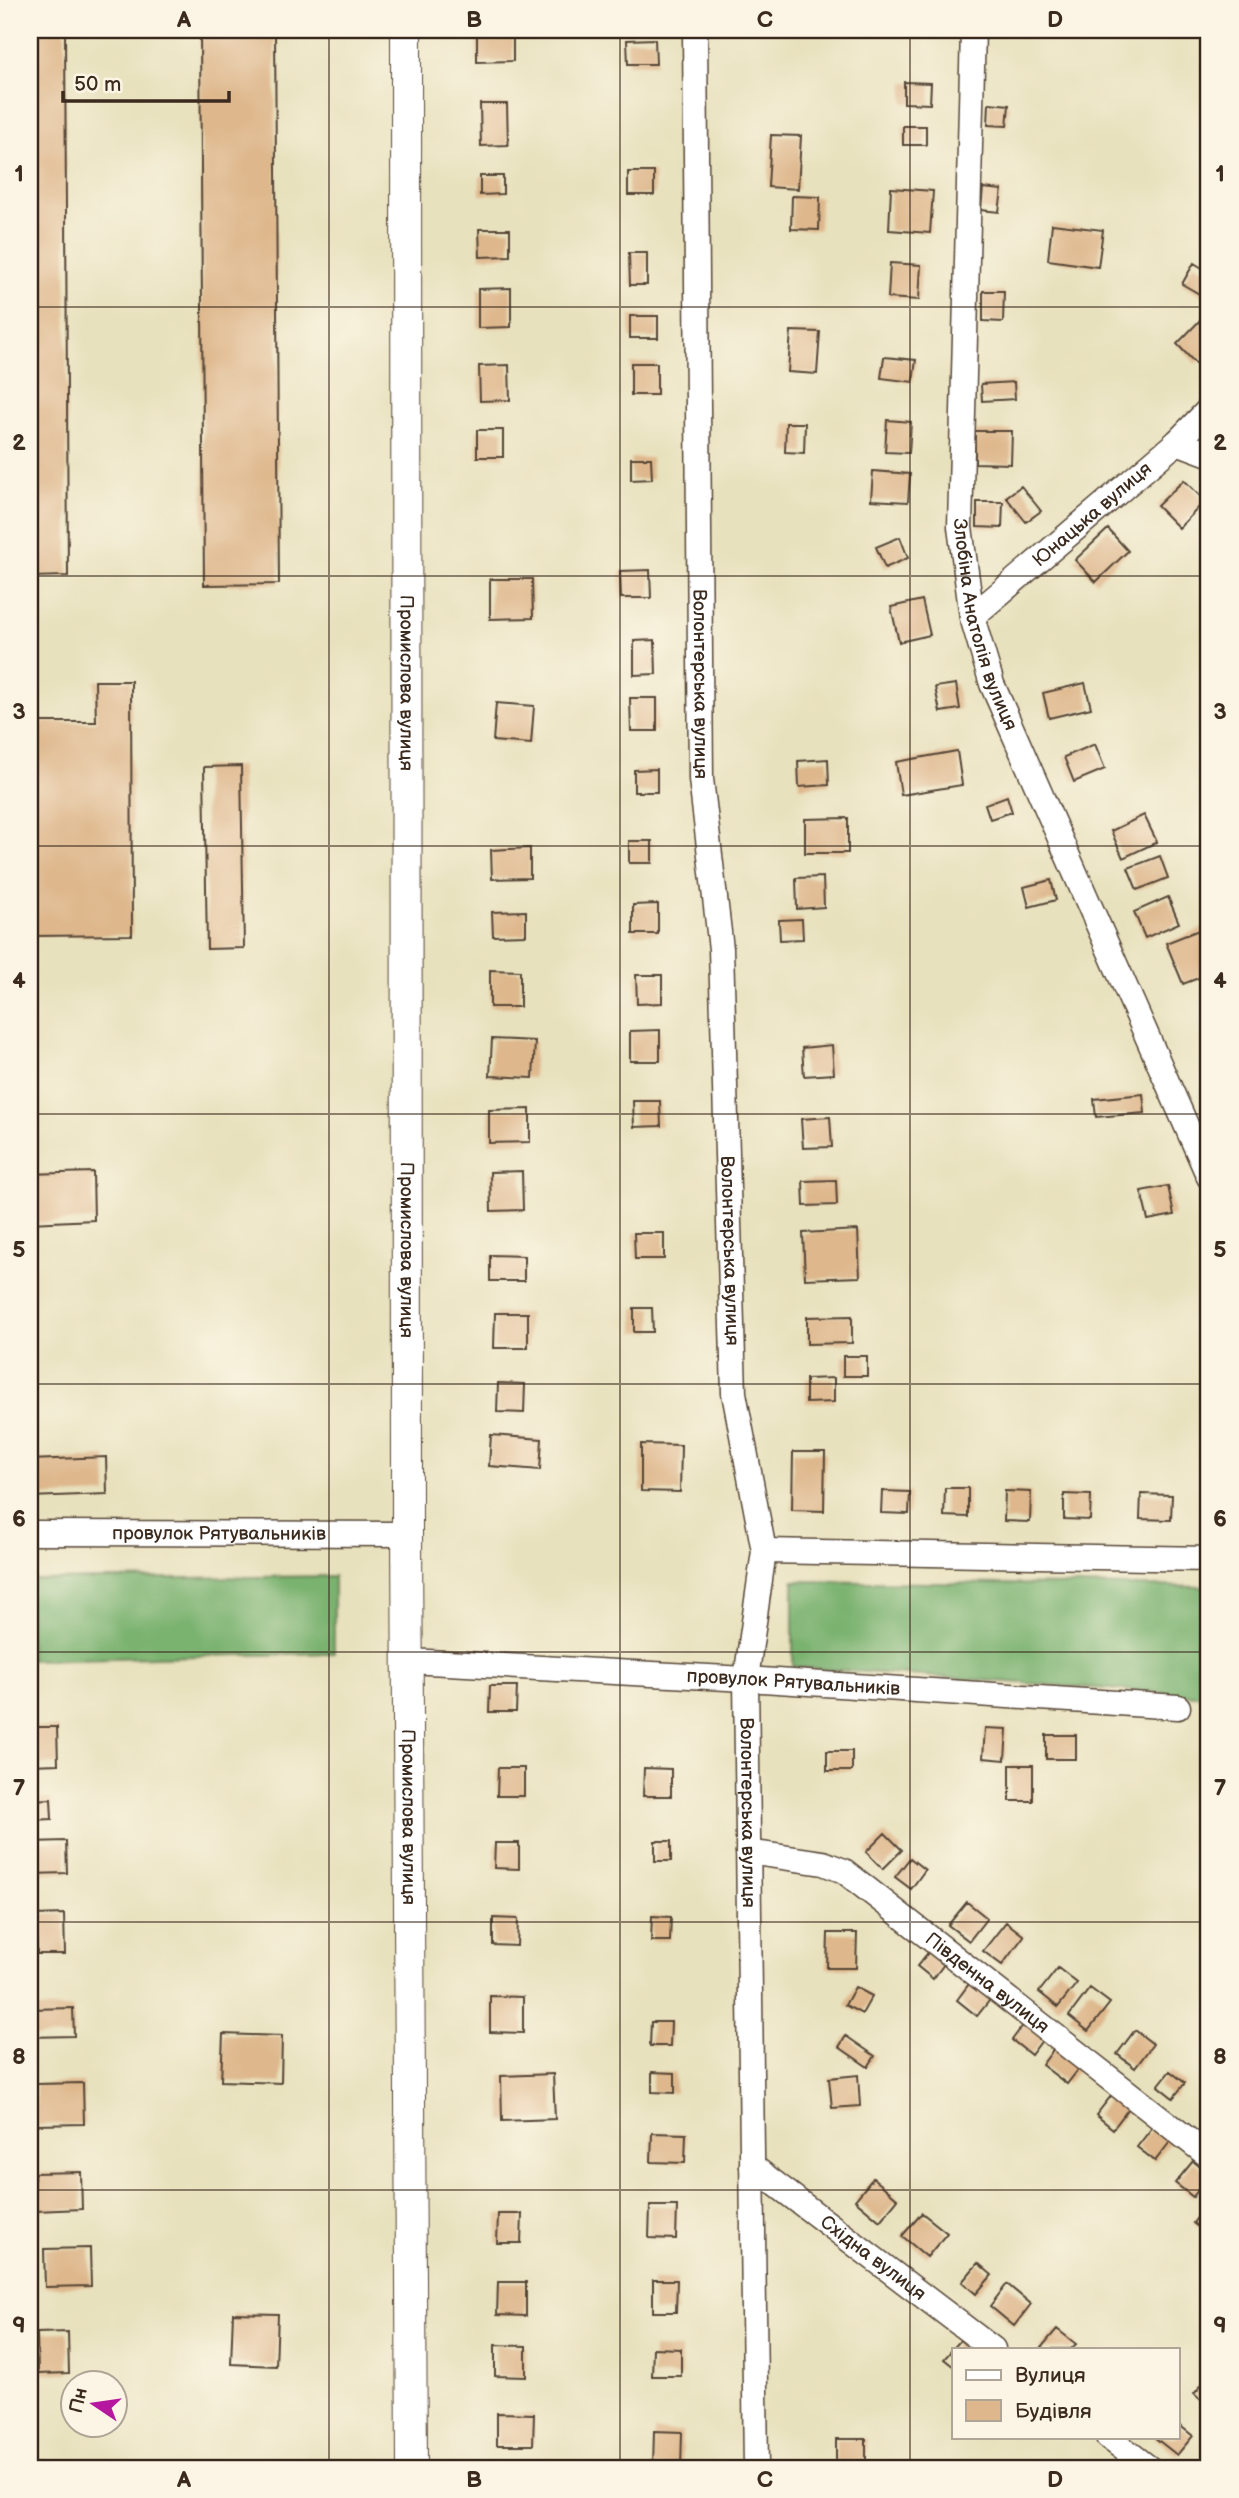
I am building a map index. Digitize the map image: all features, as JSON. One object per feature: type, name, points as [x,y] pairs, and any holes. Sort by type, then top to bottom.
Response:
[{"type":"street","name":"Промислова вулиця","points":[[406,30],[407,1534],[412,2468]]},
{"type":"street","name":"Волонтерська вулиця","points":[[695,30],[701,779],[721,949],[734,1393],[764,1551],[746,1679],[756,2468]]},
{"type":"street","name":"Злобіна Анатолія вулиця","points":[[973,30],[960,527],[972,617],[992,684],[1209,1177]]},
{"type":"street","name":"Юнацька вулиця","points":[[972,617],[1177,442],[1209,409]]},
{"type":"street","points":[[1177,442],[1209,454]]},
{"type":"street","name":"провулок Рятувальників","points":[[30,1533],[407,1534]]},
{"type":"street","points":[[764,1551],[1209,1559]]},
{"type":"street","name":"провулок Рятувальників","points":[[409,1661],[746,1679],[1178,1707]]},
{"type":"street","name":"Південна вулиця","points":[[748,1852],[823,1863],[844,1871],[1209,2156]]},
{"type":"street","name":"Східна вулиця","points":[[752,2166],[992,2348]]},
{"type":"street","points":[[1109,2438],[1149,2468]]},
{"type":"green space","points":[[334,1576],[334,1653],[30,1660],[30,1580]]},
{"type":"green space","points":[[793,1581],[1209,1587],[1209,1696],[793,1667]]},
{"type":"building","points":[[30,30],[65,30],[68,576],[30,577]]},
{"type":"building","points":[[200,30],[275,30],[279,584],[204,585]]},
{"type":"building","points":[[513,33],[513,61],[477,62],[477,34]]},
{"type":"building","points":[[655,39],[656,64],[628,64],[627,40]]},
{"type":"building","points":[[904,82],[931,83],[930,104],[904,103]]},
{"type":"building","points":[[989,103],[1009,105],[1007,126],[988,125]]},
{"type":"building","points":[[480,104],[507,104],[508,145],[481,146]]},
{"type":"building","points":[[903,126],[926,126],[926,145],[903,145]]},
{"type":"building","points":[[771,135],[801,136],[798,189],[768,187]]},
{"type":"building","points":[[628,172],[654,172],[654,195],[628,195]]},
{"type":"building","points":[[480,176],[503,176],[503,194],[480,195]]},
{"type":"building","points":[[891,188],[933,191],[930,233],[889,230]]},
{"type":"building","points":[[983,188],[1002,190],[999,212],[981,210]]},
{"type":"building","points":[[792,196],[820,197],[819,230],[791,229]]},
{"type":"building","points":[[1052,224],[1103,230],[1098,267],[1048,260]]},
{"type":"building","points":[[479,229],[510,229],[510,256],[480,257]]},
{"type":"building","points":[[629,253],[647,253],[647,285],[630,285]]},
{"type":"building","points":[[890,263],[921,265],[919,300],[888,298]]},
{"type":"building","points":[[1194,263],[1209,272],[1209,284],[1203,296],[1182,284]]},
{"type":"building","points":[[511,288],[511,327],[478,328],[478,289]]},
{"type":"building","points":[[983,291],[1004,291],[1003,322],[983,321]]},
{"type":"building","points":[[1209,311],[1209,351],[1196,364],[1177,344]]},
{"type":"building","points":[[630,316],[658,316],[658,338],[630,338]]},
{"type":"building","points":[[791,331],[820,332],[817,374],[788,372]]},
{"type":"building","points":[[884,357],[916,360],[913,382],[881,378]]},
{"type":"building","points":[[631,363],[657,363],[657,395],[631,395]]},
{"type":"building","points":[[509,365],[510,400],[480,401],[479,366]]},
{"type":"building","points":[[1014,382],[1015,399],[982,401],[981,384]]},
{"type":"building","points":[[887,420],[911,422],[909,453],[885,452]]},
{"type":"building","points":[[786,423],[805,423],[804,453],[785,452]]},
{"type":"building","points":[[477,430],[503,430],[503,457],[477,457]]},
{"type":"building","points":[[975,431],[1012,431],[1011,464],[975,463]]},
{"type":"building","points":[[631,458],[651,458],[652,479],[631,480]]},
{"type":"building","points":[[873,471],[910,474],[908,502],[871,500]]},
{"type":"building","points":[[1184,480],[1205,501],[1179,528],[1157,506]]},
{"type":"building","points":[[1021,486],[1041,511],[1026,522],[1006,497]]},
{"type":"building","points":[[977,502],[1003,502],[1002,528],[977,527]]},
{"type":"building","points":[[1108,529],[1128,551],[1096,582],[1075,560]]},
{"type":"building","points":[[900,537],[908,558],[885,568],[876,547]]},
{"type":"building","points":[[650,570],[651,598],[621,598],[620,571]]},
{"type":"building","points":[[490,579],[532,579],[533,618],[490,619]]},
{"type":"building","points":[[922,600],[930,635],[899,642],[891,607]]},
{"type":"building","points":[[655,640],[656,674],[634,675],[634,641]]},
{"type":"building","points":[[95,681],[131,681],[132,935],[30,936],[30,722],[96,722]]},
{"type":"building","points":[[1085,683],[1091,708],[1049,718],[1043,693]]},
{"type":"building","points":[[956,684],[960,709],[940,712],[935,687]]},
{"type":"building","points":[[630,698],[657,698],[657,731],[631,731]]},
{"type":"building","points":[[496,703],[534,706],[531,744],[493,741]]},
{"type":"building","points":[[1095,744],[1105,769],[1074,782],[1064,757]]},
{"type":"building","points":[[957,751],[962,785],[901,795],[896,762]]},
{"type":"building","points":[[828,759],[829,785],[799,787],[798,761]]},
{"type":"building","points":[[241,766],[244,948],[207,949],[204,767]]},
{"type":"building","points":[[657,769],[657,792],[634,792],[634,770]]},
{"type":"building","points":[[1007,796],[1012,812],[990,819],[985,804]]},
{"type":"building","points":[[1144,815],[1157,842],[1123,858],[1111,831]]},
{"type":"building","points":[[848,818],[848,853],[805,853],[805,819]]},
{"type":"building","points":[[629,841],[652,841],[652,863],[629,863]]},
{"type":"building","points":[[530,848],[530,878],[492,879],[491,850]]},
{"type":"building","points":[[1160,856],[1168,878],[1137,890],[1128,868]]},
{"type":"building","points":[[823,877],[824,907],[797,909],[796,878]]},
{"type":"building","points":[[1051,880],[1056,900],[1029,907],[1024,887]]},
{"type":"building","points":[[1168,897],[1179,923],[1145,938],[1134,912]]},
{"type":"building","points":[[658,904],[658,934],[633,934],[633,905]]},
{"type":"building","points":[[526,911],[526,935],[493,936],[492,912]]},
{"type":"building","points":[[802,919],[803,939],[780,940],[779,920]]},
{"type":"building","points":[[1209,926],[1209,974],[1183,984],[1166,943]]},
{"type":"building","points":[[490,970],[520,971],[520,1007],[490,1007]]},
{"type":"building","points":[[636,975],[662,975],[662,1003],[637,1004]]},
{"type":"building","points":[[660,1030],[660,1061],[630,1061],[630,1031]]},
{"type":"building","points":[[492,1039],[535,1041],[533,1078],[490,1076]]},
{"type":"building","points":[[832,1045],[834,1074],[804,1076],[802,1048]]},
{"type":"building","points":[[1143,1094],[1145,1113],[1096,1117],[1094,1099]]},
{"type":"building","points":[[633,1101],[660,1101],[661,1126],[634,1127]]},
{"type":"building","points":[[530,1109],[530,1142],[489,1143],[489,1110]]},
{"type":"building","points":[[830,1117],[832,1147],[803,1148],[801,1119]]},
{"type":"building","points":[[522,1171],[523,1210],[491,1211],[490,1172]]},
{"type":"building","points":[[93,1172],[94,1220],[30,1223],[30,1174]]},
{"type":"building","points":[[836,1180],[837,1205],[804,1206],[803,1181]]},
{"type":"building","points":[[1168,1186],[1174,1215],[1148,1220],[1141,1191]]},
{"type":"building","points":[[858,1230],[860,1277],[805,1279],[803,1233]]},
{"type":"building","points":[[634,1233],[664,1233],[664,1259],[635,1259]]},
{"type":"building","points":[[490,1255],[524,1256],[524,1281],[490,1281]]},
{"type":"building","points":[[634,1308],[652,1308],[653,1332],[634,1332]]},
{"type":"building","points":[[495,1313],[528,1313],[528,1348],[494,1348]]},
{"type":"building","points":[[852,1316],[852,1343],[807,1344],[807,1317]]},
{"type":"building","points":[[843,1356],[867,1356],[867,1376],[843,1376]]},
{"type":"building","points":[[834,1378],[834,1402],[806,1403],[806,1379]]},
{"type":"building","points":[[498,1383],[525,1384],[524,1413],[497,1412]]},
{"type":"building","points":[[491,1435],[542,1439],[540,1470],[489,1466]]},
{"type":"building","points":[[641,1444],[681,1445],[680,1492],[641,1491]]},
{"type":"building","points":[[793,1452],[825,1452],[824,1511],[792,1510]]},
{"type":"building","points":[[106,1457],[107,1494],[30,1497],[30,1460]]},
{"type":"building","points":[[945,1488],[968,1488],[968,1517],[944,1516]]},
{"type":"building","points":[[882,1491],[910,1492],[909,1514],[881,1513]]},
{"type":"building","points":[[1005,1491],[1031,1492],[1030,1522],[1004,1521]]},
{"type":"building","points":[[1064,1494],[1091,1495],[1090,1520],[1064,1519]]},
{"type":"building","points":[[1141,1494],[1172,1495],[1171,1520],[1140,1519]]},
{"type":"building","points":[[490,1686],[517,1686],[516,1712],[489,1712]]},
{"type":"building","points":[[30,1727],[57,1727],[58,1764],[30,1765]]},
{"type":"building","points":[[985,1728],[1007,1729],[1005,1760],[983,1758]]},
{"type":"building","points":[[1046,1735],[1076,1735],[1076,1759],[1046,1759]]},
{"type":"building","points":[[827,1751],[852,1751],[852,1771],[827,1771]]},
{"type":"building","points":[[1010,1765],[1033,1765],[1033,1801],[1010,1801]]},
{"type":"building","points":[[498,1768],[524,1768],[524,1796],[497,1796]]},
{"type":"building","points":[[644,1768],[671,1769],[671,1796],[643,1796]]},
{"type":"building","points":[[51,1799],[52,1819],[30,1820],[30,1800]]},
{"type":"building","points":[[885,1833],[902,1850],[883,1869],[866,1852]]},
{"type":"building","points":[[66,1841],[67,1873],[30,1874],[30,1842]]},
{"type":"building","points":[[655,1841],[671,1841],[671,1861],[655,1861]]},
{"type":"building","points":[[495,1843],[519,1843],[519,1869],[494,1868]]},
{"type":"building","points":[[910,1858],[925,1870],[911,1889],[895,1877]]},
{"type":"building","points":[[967,1902],[987,1918],[969,1941],[948,1925]]},
{"type":"building","points":[[64,1914],[65,1954],[37,1954],[35,1915]]},
{"type":"building","points":[[652,1916],[671,1917],[670,1941],[651,1941]]},
{"type":"building","points":[[493,1918],[518,1919],[517,1946],[493,1945]]},
{"type":"building","points":[[1006,1922],[1024,1936],[1002,1965],[983,1951]]},
{"type":"building","points":[[828,1933],[857,1933],[856,1968],[827,1968]]},
{"type":"building","points":[[932,1948],[947,1960],[933,1979],[917,1966]]},
{"type":"building","points":[[1058,1968],[1077,1983],[1058,2007],[1039,1992]]},
{"type":"building","points":[[972,1980],[993,1996],[977,2016],[957,2000]]},
{"type":"building","points":[[855,1987],[872,1996],[862,2014],[845,2005]]},
{"type":"building","points":[[1090,1988],[1110,2003],[1088,2031],[1069,2016]]},
{"type":"building","points":[[490,1996],[523,1997],[523,2033],[490,2032]]},
{"type":"building","points":[[73,2008],[74,2036],[30,2037],[30,2009]]},
{"type":"building","points":[[1027,2020],[1046,2035],[1031,2055],[1012,2040]]},
{"type":"building","points":[[651,2022],[671,2022],[670,2046],[650,2046]]},
{"type":"building","points":[[1135,2030],[1153,2044],[1135,2068],[1117,2054]]},
{"type":"building","points":[[223,2034],[282,2036],[281,2083],[221,2081]]},
{"type":"building","points":[[846,2036],[875,2056],[868,2067],[839,2047]]},
{"type":"building","points":[[1056,2046],[1081,2066],[1067,2084],[1042,2065]]},
{"type":"building","points":[[1170,2071],[1185,2083],[1173,2098],[1158,2086]]},
{"type":"building","points":[[652,2072],[675,2073],[675,2093],[652,2092]]},
{"type":"building","points":[[553,2074],[555,2119],[502,2121],[501,2076]]},
{"type":"building","points":[[858,2075],[860,2106],[832,2108],[829,2078]]},
{"type":"building","points":[[83,2083],[84,2124],[36,2125],[36,2084]]},
{"type":"building","points":[[1115,2091],[1132,2104],[1113,2129],[1096,2115]]},
{"type":"building","points":[[1155,2124],[1173,2138],[1155,2161],[1137,2147]]},
{"type":"building","points":[[652,2133],[686,2134],[685,2163],[651,2162]]},
{"type":"building","points":[[1193,2161],[1209,2174],[1193,2197],[1175,2183]]},
{"type":"building","points":[[81,2172],[82,2209],[35,2211],[34,2173]]},
{"type":"building","points":[[873,2178],[898,2199],[880,2221],[855,2200]]},
{"type":"building","points":[[1209,2202],[1209,2233],[1208,2235],[1193,2223]]},
{"type":"building","points":[[650,2206],[677,2206],[676,2239],[649,2238]]},
{"type":"building","points":[[922,2213],[947,2233],[927,2257],[902,2236]]},
{"type":"building","points":[[498,2214],[522,2214],[521,2243],[497,2243]]},
{"type":"building","points":[[90,2248],[91,2286],[45,2287],[44,2249]]},
{"type":"building","points":[[978,2263],[992,2275],[976,2294],[962,2282]]},
{"type":"building","points":[[653,2280],[677,2280],[676,2312],[653,2312]]},
{"type":"building","points":[[498,2282],[526,2282],[526,2316],[497,2315]]},
{"type":"building","points":[[1007,2284],[1031,2304],[1014,2326],[990,2306]]},
{"type":"building","points":[[233,2313],[278,2314],[276,2366],[231,2364]]},
{"type":"building","points":[[1057,2329],[1076,2344],[1072,2348],[1041,2348]]},
{"type":"building","points":[[68,2332],[69,2368],[60,2368],[60,2373],[38,2374],[37,2333]]},
{"type":"building","points":[[964,2336],[979,2348],[954,2348]]},
{"type":"building","points":[[495,2345],[526,2346],[526,2377],[495,2376]]},
{"type":"building","points":[[653,2348],[681,2349],[681,2376],[652,2376]]},
{"type":"building","points":[[952,2350],[952,2365],[944,2359]]},
{"type":"building","points":[[1209,2376],[1209,2407],[1194,2394]]},
{"type":"building","points":[[497,2413],[534,2414],[533,2445],[497,2445]]},
{"type":"building","points":[[1180,2426],[1193,2436],[1177,2455],[1155,2438],[1180,2438]]},
{"type":"building","points":[[654,2431],[682,2432],[681,2468],[653,2467]]},
{"type":"building","points":[[836,2439],[866,2439],[866,2468],[836,2468]]},
{"type":"building","points":[[63,2463],[63,2468],[30,2468],[30,2464]]}]
